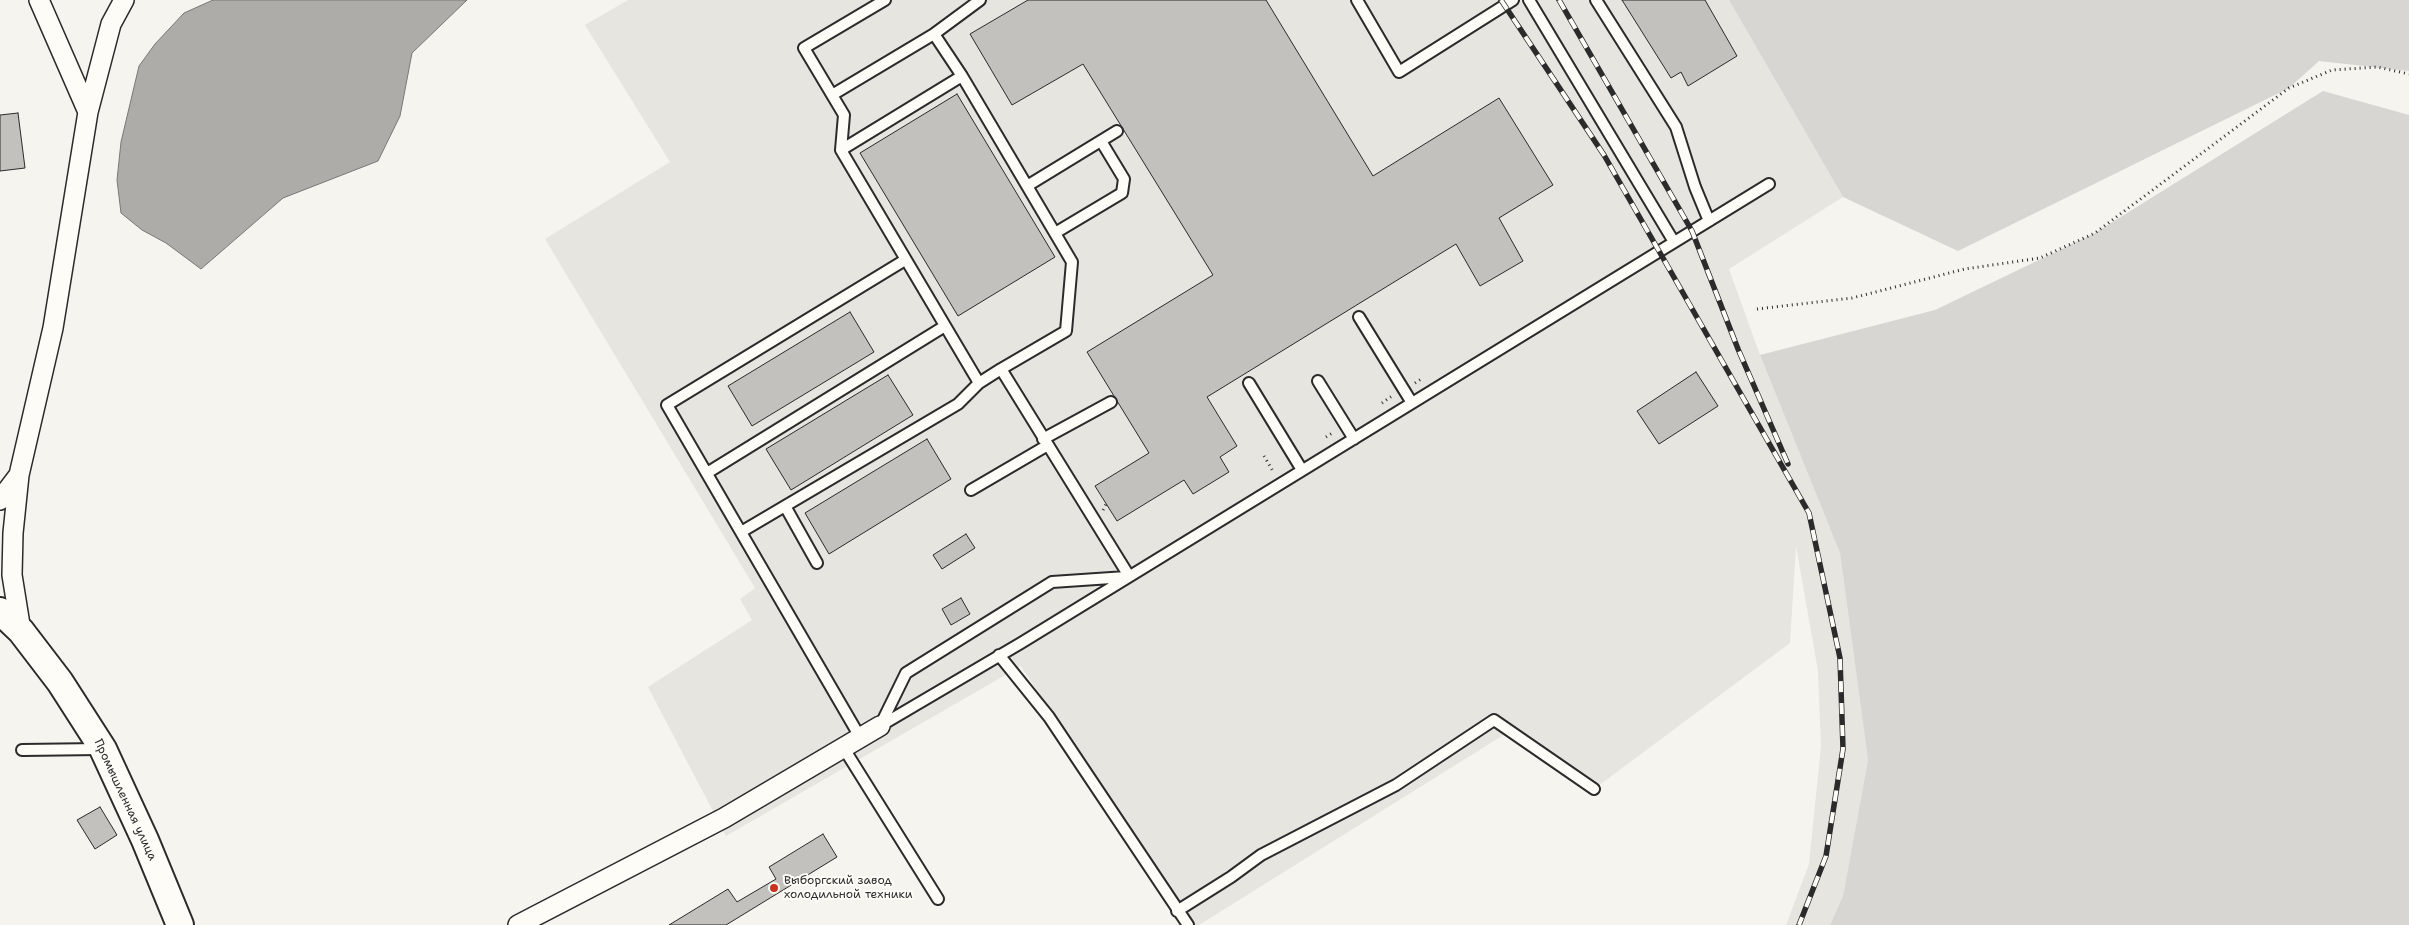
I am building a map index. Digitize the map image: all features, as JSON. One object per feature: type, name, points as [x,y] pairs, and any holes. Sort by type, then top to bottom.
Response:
[{"type":"street","points":[[39,0],[88,112]]},
{"type":"street","points":[[20,631],[12,575],[13,533],[19,475],[53,328],[88,112],[111,24],[122,1]]},
{"type":"street","points":[[0,500],[19,475]]},
{"type":"street","name":"Промышленная улица","points":[[0,611],[20,631],[60,682],[103,749],[145,840],[180,925]]},
{"type":"street","points":[[518,925],[724,818],[880,726]]},
{"type":"lane","points":[[885,0],[804,48],[844,115],[841,150],[979,383]]},
{"type":"lane","points":[[832,95],[934,34],[980,0]]},
{"type":"lane","points":[[1357,0],[1399,72],[1513,0]]},
{"type":"lane","points":[[1529,0],[1674,242]]},
{"type":"lane","points":[[1596,0],[1676,128],[1695,187],[1709,221]]},
{"type":"lane","points":[[741,532],[958,404],[979,383],[1066,331],[1072,262],[962,76],[934,34]]},
{"type":"lane","points":[[841,150],[962,76]]},
{"type":"lane","points":[[1027,186],[1117,130]]},
{"type":"lane","points":[[1055,233],[1122,193],[1124,179],[1101,141]]},
{"type":"lane","points":[[880,726],[1130,576],[1770,184]]},
{"type":"lane","points":[[860,737],[668,404],[905,260]]},
{"type":"lane","points":[[1358,317],[1412,403]]},
{"type":"lane","points":[[707,473],[945,326]]},
{"type":"lane","points":[[1001,369],[1130,576]]},
{"type":"lane","points":[[1318,381],[1354,439]]},
{"type":"lane","points":[[1249,383],[1302,470]]},
{"type":"lane","points":[[971,490],[1111,402]]},
{"type":"lane","points":[[785,506],[817,563]]},
{"type":"lane","points":[[880,726],[906,672],[1052,582],[1130,576]]},
{"type":"lane","points":[[999,655],[1049,717],[1188,925]]},
{"type":"lane","points":[[1177,911],[1231,877],[1260,855],[1396,785],[1494,720],[1594,788]]},
{"type":"lane","points":[[843,747],[938,899]]},
{"type":"lane","points":[[22,750],[103,749]]},
{"type":"path","points":[[1757,309],[1852,298],[1965,269],[2040,258],[2095,233],[2289,88],[2332,70],[2377,67],[2409,74]]},
{"type":"shaded area","points":[[213,0],[467,0],[412,53],[400,116],[378,161],[283,198],[201,269],[166,243],[142,230],[121,213],[117,180],[121,142],[139,66],[155,44],[184,13]]},
{"type":"shaded area","points":[[628,0],[1729,0],[1843,197],[1729,269],[1760,355],[1840,553],[1868,760],[1843,896],[1830,925],[1786,925],[1809,864],[1821,746],[1818,671],[1796,546],[1790,643],[1594,789],[1510,731],[1199,925],[1188,925],[1021,666],[726,836],[648,687],[752,620],[740,599],[755,588],[545,239],[670,162],[585,25]]},
{"type":"shaded area","points":[[1729,0],[2409,0],[2409,71],[2319,61],[2289,88],[1958,251],[1843,197]]},
{"type":"shaded area","points":[[2323,91],[2409,115],[2409,925],[1830,925],[1843,896],[1868,760],[1840,553],[1760,355],[1935,310],[2095,233]]},
{"type":"building","points":[[1028,0],[1266,0],[1373,176],[1499,98],[1553,185],[1499,218],[1523,261],[1480,286],[1456,244],[1207,397],[1237,446],[1220,457],[1229,472],[1193,494],[1184,480],[1117,521],[1095,486],[1149,453],[1087,352],[1213,275],[1083,64],[1012,105],[970,34]]},
{"type":"building","points":[[1622,0],[1705,0],[1737,56],[1688,86],[1681,72],[1671,78]]},
{"type":"building","points":[[957,94],[1055,257],[958,316],[860,153]]},
{"type":"building","points":[[18,113],[25,168],[0,171],[0,115]]},
{"type":"building","points":[[850,312],[874,352],[752,426],[728,386]]},
{"type":"building","points":[[1696,372],[1718,406],[1659,444],[1637,411]]},
{"type":"building","points":[[888,375],[913,415],[791,490],[766,449]]},
{"type":"building","points":[[927,439],[951,479],[829,554],[805,513]]},
{"type":"building","points":[[966,534],[975,548],[942,569],[933,555]]},
{"type":"building","points":[[961,598],[970,614],[951,625],[942,609]]},
{"type":"building","points":[[100,807],[117,835],[95,849],[77,820]]},
{"type":"building","name":"Выборгский завод холодильной техники","points":[[823,834],[837,857],[726,925],[669,925],[728,889],[737,902],[776,879],[769,867]]},
{"type":"railway","points":[[1501,0],[1604,155],[1809,513],[1840,658],[1843,749],[1826,856],[1799,925]]},
{"type":"railway","points":[[1559,0],[1692,231],[1738,349],[1788,464]]},
{"type":"place","name":"Выборгский завод холодильной техники","points":[[774,888]]}]
